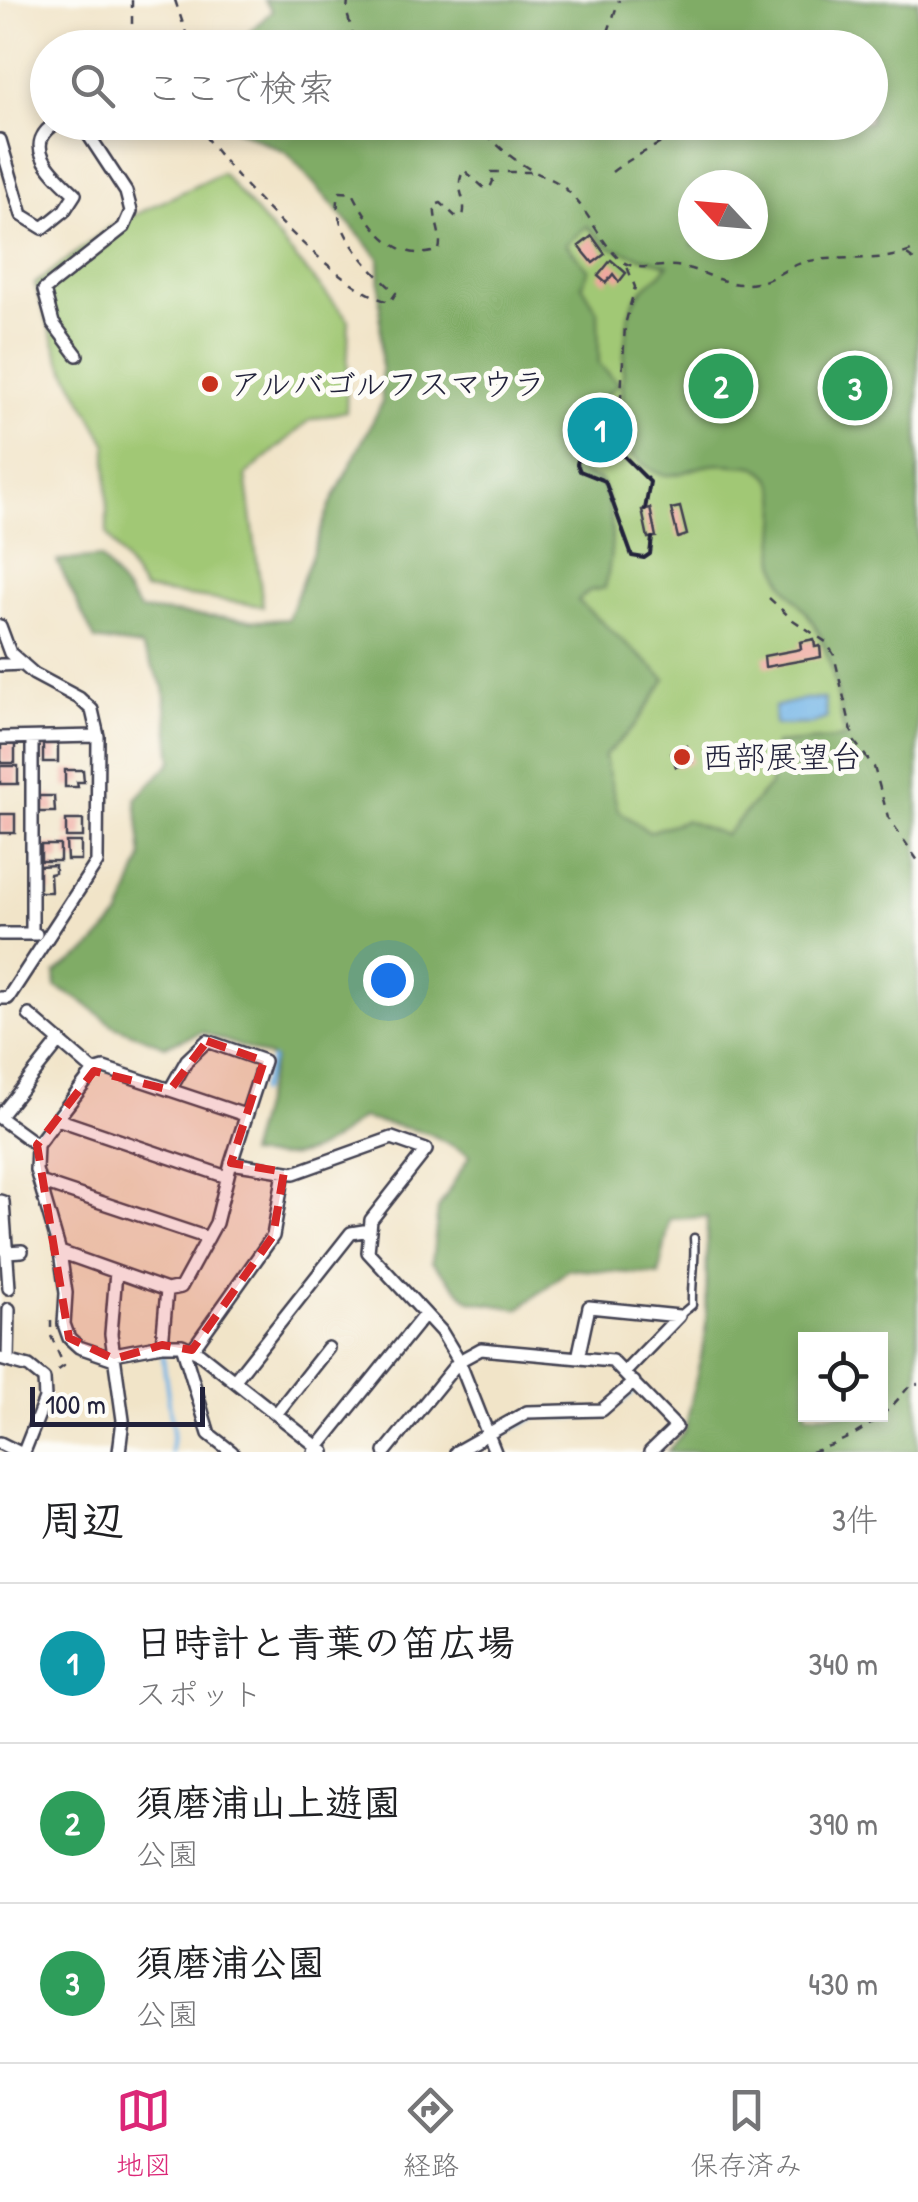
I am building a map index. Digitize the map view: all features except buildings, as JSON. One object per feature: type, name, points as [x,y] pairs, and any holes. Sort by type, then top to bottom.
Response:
[{"type":"street","points":[[0,140],[22,214],[44,228],[75,194],[42,162],[42,140]]},
{"type":"street","points":[[78,355],[53,323],[44,290],[124,228],[130,211],[126,192],[92,140]]},
{"type":"street","points":[[0,626],[10,653],[34,674],[79,698],[92,710],[98,736],[96,862],[3,1000]]},
{"type":"street","points":[[0,664],[23,664]]},
{"type":"street","points":[[0,738],[98,736]]},
{"type":"street","points":[[32,738],[32,934]]},
{"type":"street","points":[[0,934],[49,934]]},
{"type":"street","points":[[29,1015],[94,1071]]},
{"type":"street","points":[[36,1145],[0,1117],[60,1041]]},
{"type":"street","points":[[60,1252],[166,1290],[181,1287],[216,1223],[245,1114],[264,1061],[207,1041],[187,1060],[170,1090]]},
{"type":"street","points":[[245,1114],[104,1068],[94,1071],[57,1118],[36,1145],[36,1170],[60,1252],[66,1293],[64,1324],[69,1338],[79,1347],[114,1356],[162,1345],[187,1348],[319,1450],[425,1314]]},
{"type":"street","points":[[57,1118],[227,1177]]},
{"type":"street","points":[[232,1162],[284,1172],[317,1167],[392,1138],[426,1150],[371,1220],[368,1252],[442,1331],[459,1360],[495,1452]]},
{"type":"street","points":[[187,1348],[274,1236],[284,1172]]},
{"type":"street","points":[[40,1182],[208,1238]]},
{"type":"street","points":[[0,1201],[9,1288]]},
{"type":"street","points":[[234,1381],[350,1233],[370,1230]]},
{"type":"street","points":[[6,1252],[22,1251]]},
{"type":"street","points":[[116,1272],[111,1334],[123,1420],[119,1452]]},
{"type":"street","points":[[162,1345],[166,1290]]},
{"type":"street","points":[[578,1358],[589,1307],[678,1316]]},
{"type":"street","points":[[0,1443],[21,1452],[46,1399],[44,1379],[29,1367],[4,1360],[9,1309]]},
{"type":"street","points":[[456,1452],[527,1412],[602,1410],[678,1316]]},
{"type":"street","points":[[187,1348],[209,1434],[232,1452]]},
{"type":"street","points":[[276,1414],[328,1348]]},
{"type":"street","points":[[385,1452],[459,1360],[481,1348],[612,1361],[676,1427],[650,1452]]},
{"type":"lane","points":[[678,1316],[692,1305],[691,1281],[697,1267],[694,1238]]},
{"type":"path","points":[[132,0],[132,30]]},
{"type":"path","points":[[175,0],[185,30]]},
{"type":"path","points":[[348,0],[352,30]]},
{"type":"path","points":[[609,30],[619,0]]},
{"type":"path","points":[[211,140],[270,209],[333,271],[372,298],[390,302],[396,292],[360,259],[346,233],[337,202],[340,192],[352,193],[381,238],[399,248],[428,254],[439,250],[441,242],[434,215],[436,205],[441,203],[455,216],[462,216],[465,209],[458,187],[464,170],[483,187],[490,188],[494,181],[490,172],[536,172]]},
{"type":"path","points":[[491,140],[501,151],[560,184],[591,217],[618,257],[633,267],[678,266],[724,284],[742,286],[762,283],[804,262],[872,261],[918,248]]},
{"type":"path","points":[[612,172],[671,140]]},
{"type":"path","points":[[906,254],[918,263]]},
{"type":"path","points":[[619,433],[624,325],[635,287],[626,262]]},
{"type":"path","points":[[769,598],[826,642],[834,655],[854,740],[874,766],[888,818],[918,861]]},
{"type":"path","points":[[44,1379],[64,1366],[51,1336],[55,1309],[66,1293]]},
{"type":"path","points":[[811,1452],[843,1442],[874,1424],[910,1385],[918,1384]]},
{"type":"highlighted area","points":[[207,1041],[264,1061],[231,1163],[284,1172],[273,1236],[192,1350],[162,1345],[114,1359],[69,1338],[37,1145],[94,1071],[170,1090]]},
{"type":"green space","points":[[264,0],[918,0],[918,1452],[667,1452],[685,1430],[706,1332],[707,1217],[670,1219],[659,1275],[569,1269],[519,1309],[470,1301],[432,1262],[438,1209],[470,1155],[428,1133],[361,1118],[310,1152],[284,1157],[248,1155],[274,1059],[202,1032],[165,1046],[114,1026],[56,987],[55,973],[87,952],[120,916],[142,858],[136,799],[172,761],[164,687],[141,647],[95,640],[57,561],[100,557],[140,610],[259,621],[288,619],[330,505],[382,403],[379,258],[287,153],[259,140],[888,140],[888,30],[252,30],[272,11]],"holes":[[[587,226],[608,247],[668,265],[639,293],[627,326],[624,445],[654,472],[666,475],[715,465],[753,466],[768,475],[777,497],[775,550],[779,572],[815,626],[837,696],[845,738],[775,744],[770,785],[725,835],[685,820],[649,832],[618,810],[604,756],[634,727],[666,679],[578,601],[589,591],[605,588],[611,518],[599,479],[582,472],[562,451],[563,436],[619,384],[599,364],[598,312],[582,285],[589,270],[566,244]]]},
{"type":"green space","points":[[918,0],[918,691],[673,902],[551,723],[533,267],[607,179],[787,140],[888,140],[888,30]]},
{"type":"green space","name":"アルバゴルフスマウラ","points":[[222,173],[349,320],[346,411],[310,420],[246,475],[263,606],[144,590],[107,534],[107,445],[59,357],[35,284],[108,228]]},
{"type":"water","points":[[805,699],[824,699],[827,718],[812,724],[775,725],[774,707]]},
{"type":"waterway","points":[[260,1092],[272,1059]]},
{"type":"waterway","points":[[208,1250],[217,1232]]},
{"type":"waterway","points":[[162,1351],[173,1432],[171,1452]]},
{"type":"waterway","points":[[554,1417],[604,1416],[635,1390]]},
{"type":"waterway","points":[[495,1437],[535,1417]]},
{"type":"railway","points":[[645,509],[650,482],[624,456],[586,448],[580,452],[580,471],[605,481],[632,556],[644,558],[650,554],[652,538]]},
{"type":"place","name":"アルバゴルフスマウラ","points":[[210,384]]},
{"type":"place","name":"須磨浦山上遊園","points":[[721,386]]},
{"type":"place","name":"須磨浦公園","points":[[855,388]]},
{"type":"place","name":"日時計と青葉の笛広場","points":[[600,430]]},
{"type":"place","name":"西部展望台","points":[[682,757]]}]
